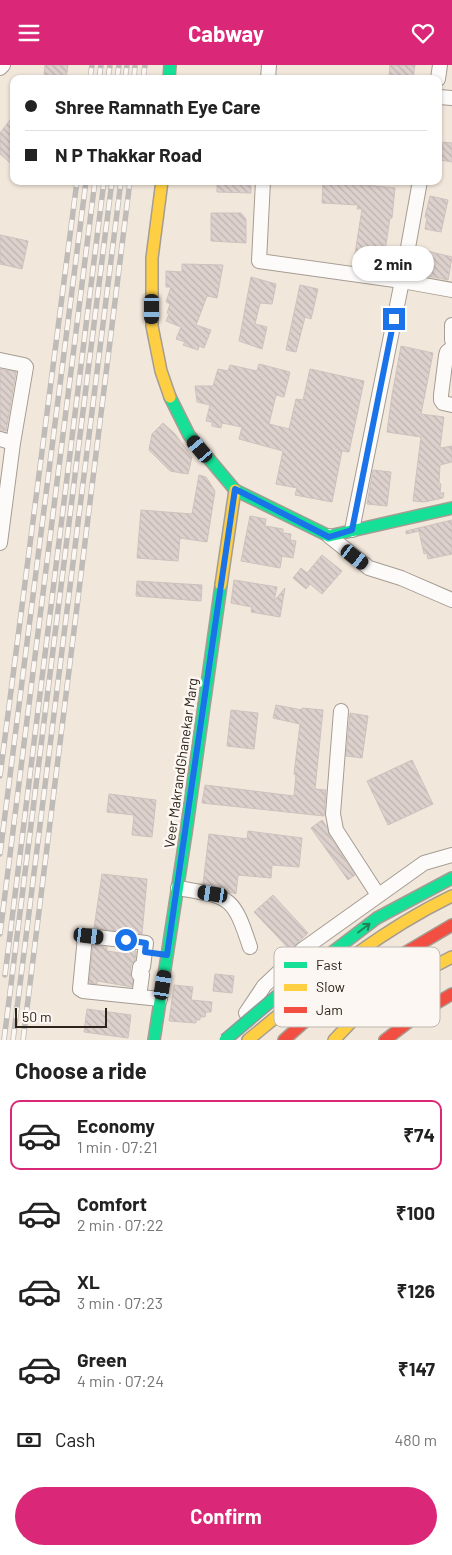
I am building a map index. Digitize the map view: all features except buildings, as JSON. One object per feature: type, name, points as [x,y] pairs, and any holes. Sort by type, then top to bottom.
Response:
[{"type":"main road","points":[[161,185],[152,259],[152,326],[162,371],[174,407],[189,435],[235,489],[329,537],[352,530],[452,508]]},
{"type":"main road","name":"Veer MakrandGhanekar Marg","points":[[154,1040],[178,888],[235,489]]},
{"type":"main road","points":[[339,947],[377,918],[452,878]]},
{"type":"main road","points":[[365,947],[386,931],[452,896]]},
{"type":"main road","points":[[413,947],[452,925]]},
{"type":"main road","points":[[440,963],[452,957]]},
{"type":"main road","points":[[440,1001],[452,994]]},
{"type":"main road","points":[[225,1040],[274,998]]},
{"type":"main road","points":[[248,1040],[274,1018]]},
{"type":"main road","points":[[284,1040],[299,1027]]},
{"type":"main road","points":[[334,1040],[346,1027]]},
{"type":"main road","points":[[385,1040],[402,1027]]},
{"type":"street","points":[[0,69],[3,65]]},
{"type":"street","points":[[263,185],[259,261],[452,290]]},
{"type":"street","points":[[352,530],[419,185]]},
{"type":"street","points":[[452,325],[452,340]]},
{"type":"street","points":[[452,348],[446,356],[441,395],[443,403],[452,405]]},
{"type":"street","points":[[0,360],[26,366],[6,441],[0,543]]},
{"type":"street","points":[[329,537],[368,568],[402,579],[452,600]]},
{"type":"street","points":[[341,711],[333,814],[336,830],[378,895]]},
{"type":"street","points":[[306,947],[424,863],[452,855]]},
{"type":"street","points":[[178,888],[213,894],[226,899],[233,906],[241,920],[250,947]]},
{"type":"street","points":[[139,997],[142,975],[139,974],[140,967],[143,967],[146,944],[144,942],[89,936],[85,938],[80,989],[83,991],[139,997],[160,999]]},
{"type":"street","points":[[145,952],[167,955]]},
{"type":"street","points":[[231,1040],[264,986],[274,977]]},
{"type":"railway","points":[[91,75],[92,65]]},
{"type":"railway","points":[[100,75],[101,65]]},
{"type":"railway","points":[[109,75],[110,65]]},
{"type":"railway","points":[[118,75],[119,65]]},
{"type":"railway","points":[[126,75],[127,65]]},
{"type":"railway","points":[[134,75],[135,65]]},
{"type":"railway","points":[[144,75],[145,65]]},
{"type":"railway","points":[[0,776],[76,185]]},
{"type":"railway","points":[[0,854],[85,185]]},
{"type":"railway","points":[[0,934],[94,185]]},
{"type":"railway","points":[[5,975],[104,185]]},
{"type":"railway","points":[[4,1040],[111,185]]},
{"type":"railway","points":[[13,1040],[120,185]]},
{"type":"railway","points":[[23,1040],[130,185]]},
{"type":"traffic: fast","points":[[169,75],[170,65]]},
{"type":"traffic: fast","points":[[170,397],[189,435],[235,490],[329,536],[452,508]]},
{"type":"traffic: fast","points":[[154,1040],[186,833],[221,585]]},
{"type":"traffic: fast","points":[[339,947],[377,918],[452,878]]},
{"type":"traffic: fast","points":[[225,1040],[274,998]]},
{"type":"traffic: slow","points":[[161,185],[152,258],[152,326],[161,371],[170,397]]},
{"type":"traffic: slow","points":[[221,585],[235,490]]},
{"type":"traffic: slow","points":[[367,947],[397,927],[452,896]]},
{"type":"traffic: slow","points":[[440,963],[452,957]]},
{"type":"traffic: slow","points":[[248,1040],[274,1019]]},
{"type":"traffic: slow","points":[[334,1040],[346,1027]]},
{"type":"traffic: jam","points":[[415,947],[452,925]]},
{"type":"traffic: jam","points":[[440,1001],[452,994]]},
{"type":"traffic: jam","points":[[284,1040],[299,1027]]},
{"type":"traffic: jam","points":[[385,1040],[402,1027]]},
{"type":"route","points":[[126,940],[146,943],[145,952],[167,955],[235,489],[329,537],[352,530],[394,319]]}]
